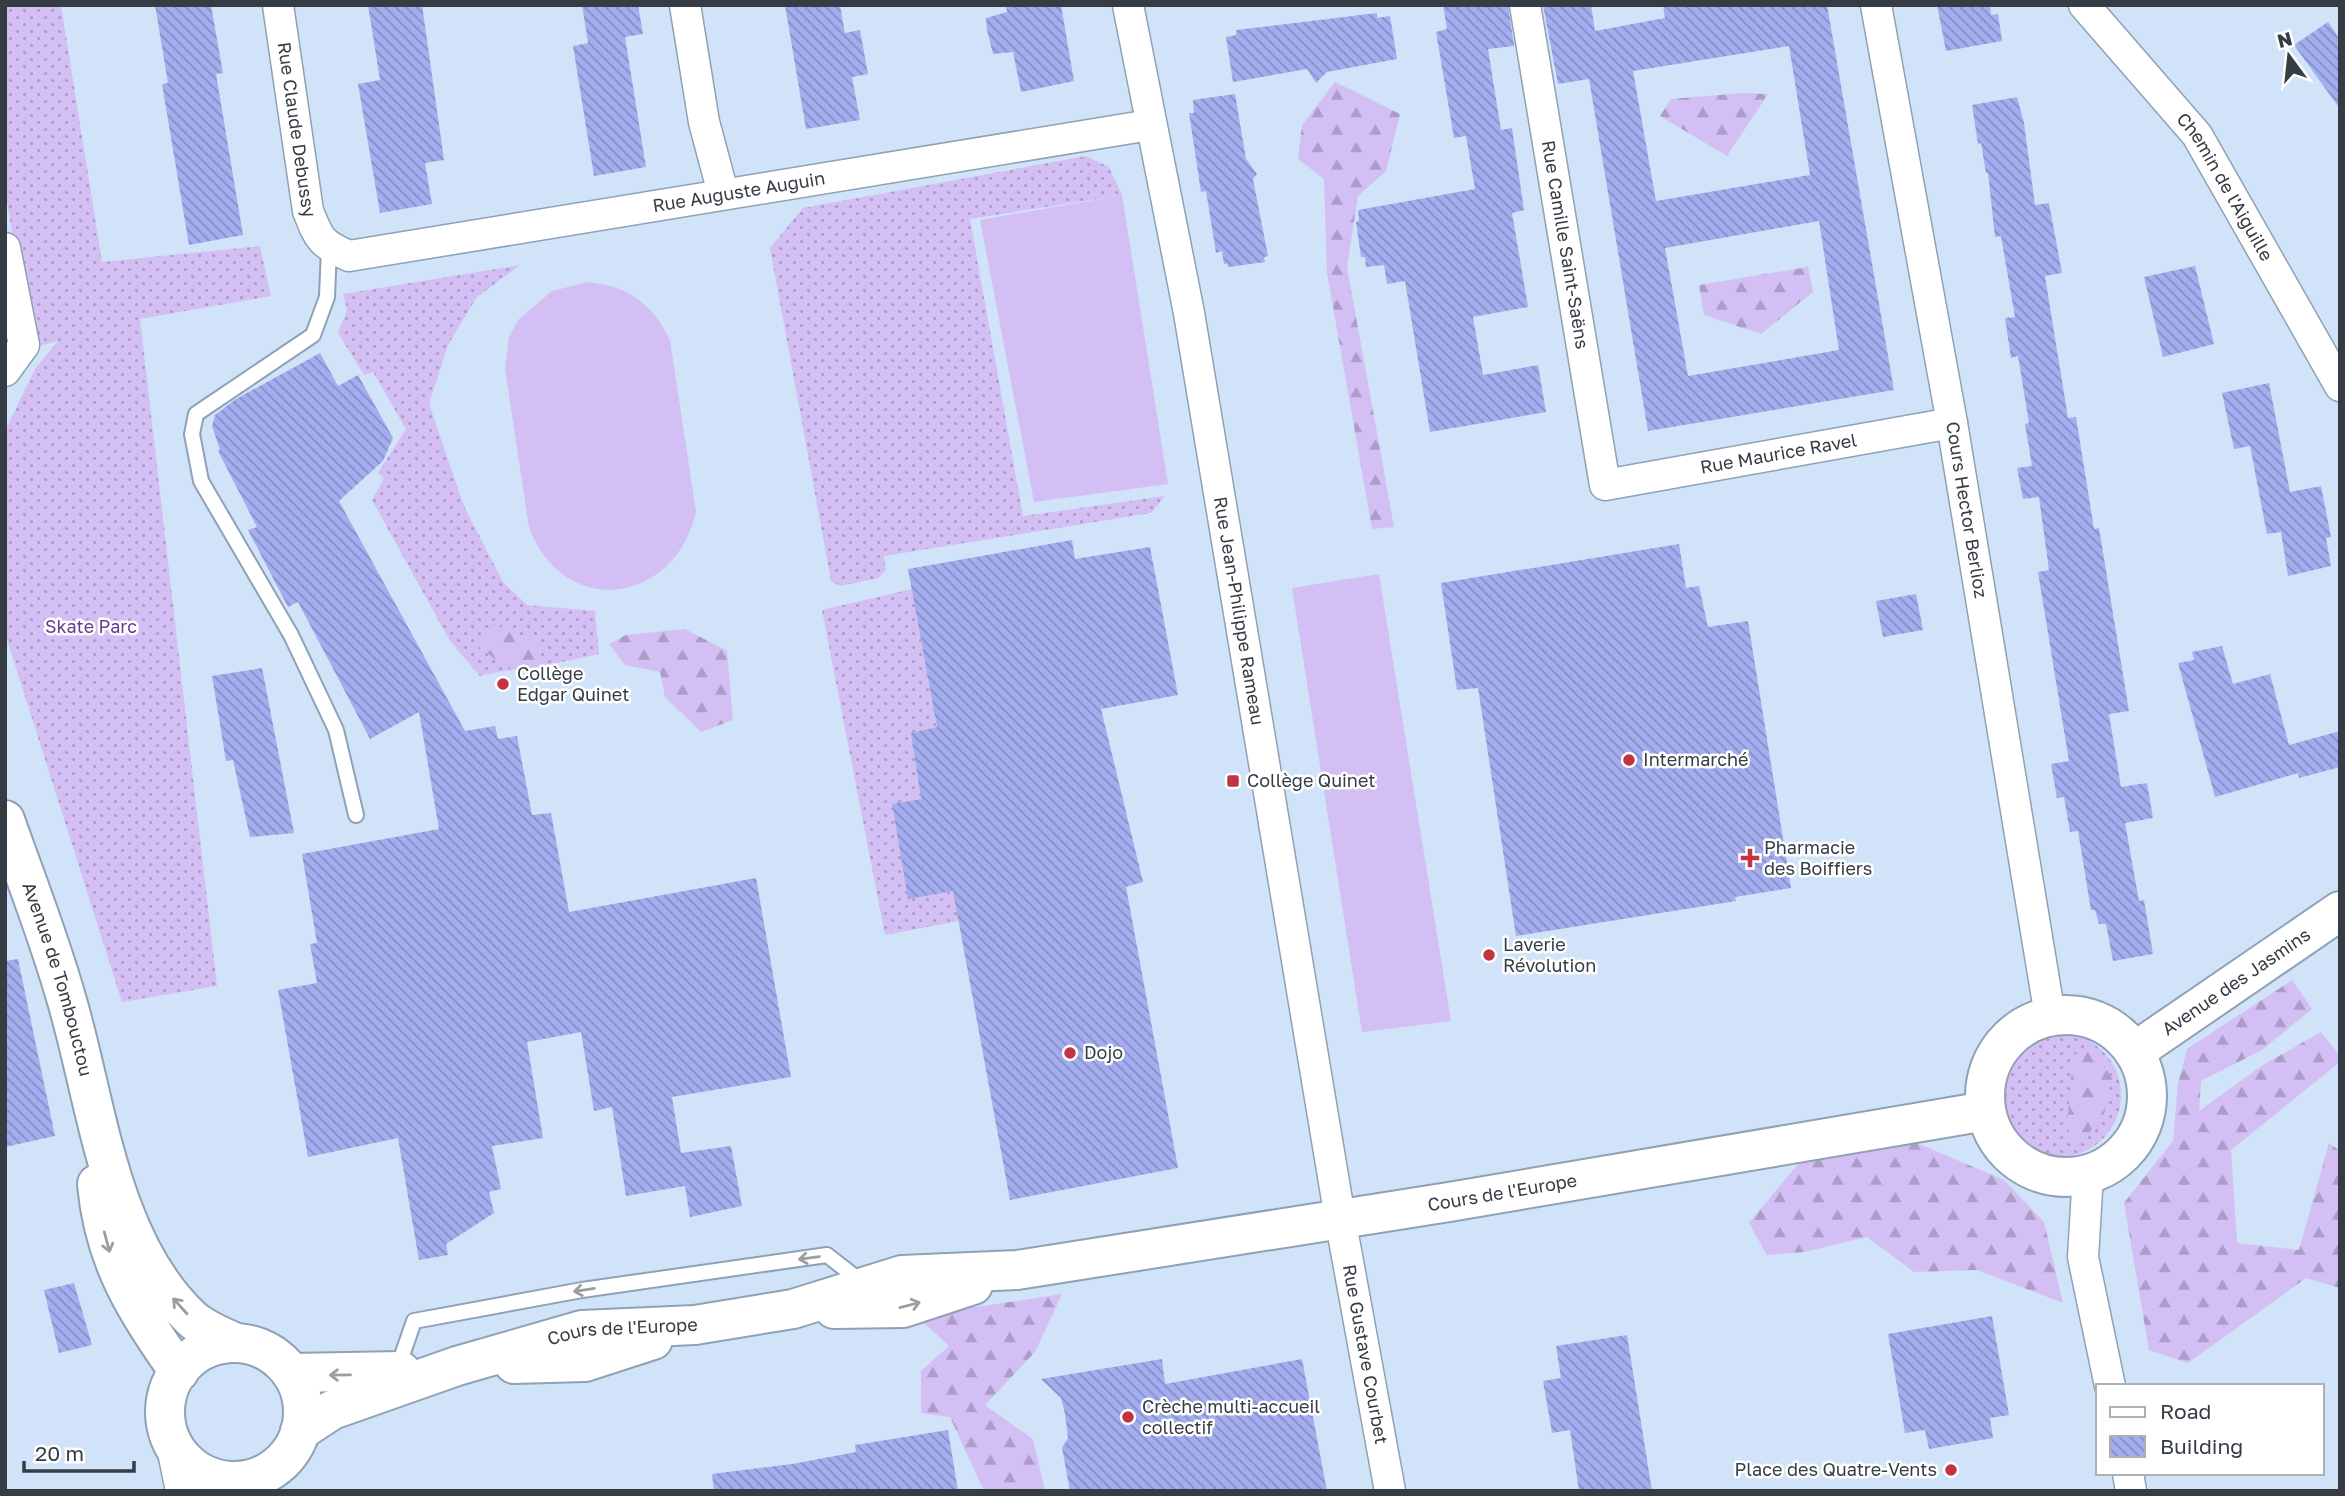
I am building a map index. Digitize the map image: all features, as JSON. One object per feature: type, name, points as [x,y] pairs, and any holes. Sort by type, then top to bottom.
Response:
[{"type":"street","name":"Rue Claude Debussy","points":[[278,5],[308,211],[318,238],[329,248]]},
{"type":"street","points":[[685,5],[704,122],[723,193]]},
{"type":"street","name":"Rue Jean-Philippe Rameau","points":[[1128,5],[1189,313],[1340,1218]]},
{"type":"street","name":"Rue Camille Saint-Saëns","points":[[1525,5],[1605,485]]},
{"type":"street","name":"Cours Hector Berlioz","points":[[1877,5],[1952,423],[2050,1016]]},
{"type":"street","name":"Chemin de l'Aiguille","points":[[2084,5],[2197,135],[2340,386]]},
{"type":"street","name":"Rue Auguste Auguin","points":[[329,248],[349,256],[362,256],[723,193],[1150,125]]},
{"type":"street","points":[[5,248],[24,345],[5,371]]},
{"type":"street","name":"Rue Maurice Ravel","points":[[1605,485],[1952,423]]},
{"type":"street","name":"Avenue de Tombouctou","points":[[5,820],[67,1001],[90,1102],[142,1257],[192,1319],[236,1343]]},
{"type":"street","name":"Avenue des Jasmins","points":[[2134,1052],[2340,911]]},
{"type":"street","points":[[2076,1015],[2096,1021],[2120,1036],[2134,1052],[2146,1082],[2147,1104],[2142,1124],[2130,1145],[2110,1164],[2088,1174],[2046,1175],[2030,1169],[2006,1152],[1994,1135],[1986,1111],[1987,1074],[2000,1048],[2032,1022],[2050,1016],[2076,1015]]},
{"type":"street","name":"Avenue de Tombouctou","points":[[90,1102],[99,1209],[107,1244],[118,1276],[138,1313],[179,1372]]},
{"type":"street","name":"Cours de l'Europe","points":[[300,1431],[332,1409],[457,1366],[582,1330],[695,1325],[793,1309],[902,1275],[1017,1270],[1986,1111]]},
{"type":"street","points":[[2088,1174],[2083,1257],[2110,1384]]},
{"type":"street","name":"Rue Gustave Courbet","points":[[1340,1218],[1390,1491]]},
{"type":"street","name":"Cours de l'Europe","points":[[793,1309],[902,1308],[1017,1270]]},
{"type":"street","points":[[170,1437],[177,1450],[198,1470],[230,1486],[257,1477],[277,1465],[288,1454],[300,1431],[303,1402],[292,1373],[263,1349],[236,1343],[210,1348],[198,1354],[179,1372],[166,1406],[170,1437],[181,1491]]},
{"type":"street","name":"Cours de l'Europe","points":[[292,1373],[396,1372],[457,1366]]},
{"type":"lane","points":[[329,248],[327,297],[313,335],[195,414],[192,434],[201,481],[291,635],[336,730],[356,815]]},
{"type":"lane","points":[[396,1372],[414,1321],[582,1290],[827,1255],[867,1286]]},
{"type":"green space","name":"Skate Parc","points":[[5,5],[61,5],[102,262],[260,246],[271,296],[140,319],[217,986],[122,1002],[5,633],[5,431],[35,369],[58,341],[31,348],[5,189]]},
{"type":"green space","points":[[1335,82],[1400,114],[1386,171],[1358,196],[1347,267],[1394,527],[1372,529],[1327,273],[1324,179],[1298,159],[1302,125]]},
{"type":"green space","points":[[1743,93],[1768,94],[1727,156],[1660,116],[1671,99]]},
{"type":"green space","points":[[1086,156],[1109,167],[1122,195],[970,219],[1023,516],[1165,496],[1151,513],[884,556],[886,570],[878,578],[840,586],[831,581],[770,248],[803,208]]},
{"type":"green space","points":[[1122,195],[1168,484],[1034,502],[980,220]]},
{"type":"green space","points":[[520,265],[476,298],[448,345],[429,404],[464,506],[503,582],[527,605],[595,611],[599,654],[538,667],[540,644],[478,646],[509,670],[480,676],[450,641],[372,500],[384,478],[378,473],[406,429],[373,372],[364,375],[338,333],[347,310],[343,294]]},
{"type":"green space","points":[[1808,267],[1813,292],[1761,334],[1704,315],[1699,285]]},
{"type":"green space","points":[[588,282],[616,288],[638,299],[655,316],[670,340],[696,512],[684,543],[666,567],[643,582],[617,589],[591,588],[566,577],[545,557],[529,527],[505,369],[509,337],[518,320],[552,291]]},
{"type":"green space","points":[[1379,574],[1451,1021],[1362,1032],[1292,588]]},
{"type":"green space","points":[[912,589],[937,728],[911,733],[921,799],[892,804],[908,898],[1078,871],[1085,897],[885,935],[822,610]]},
{"type":"green space","points":[[494,624],[540,644],[538,667],[509,670],[478,646]]},
{"type":"green space","points":[[685,629],[727,651],[733,720],[701,732],[665,697],[660,672],[625,665],[609,644],[626,635]]},
{"type":"green space","points":[[2292,980],[2312,1009],[2262,1050],[2201,1081],[2199,1111],[2263,1065],[2321,1032],[2340,1056],[2340,1062],[2231,1150],[2237,1243],[2299,1250],[2329,1143],[2340,1151],[2340,1288],[2306,1278],[2188,1363],[2149,1350],[2124,1203],[2173,1141],[2178,1084],[2187,1049]]},
{"type":"green space","points":[[2059,1033],[2083,1038],[2103,1051],[2116,1071],[2121,1095],[2116,1119],[2103,1139],[2083,1152],[2059,1157],[2035,1152],[2015,1139],[2002,1119],[1997,1095],[2002,1071],[2015,1051],[2035,1038]]},
{"type":"green space","points":[[2093,1050],[2112,1078],[2104,1114],[2076,1149],[2067,1126],[2073,1055]]},
{"type":"green space","points":[[1917,1143],[2004,1180],[2044,1222],[2063,1303],[1977,1270],[1914,1272],[1867,1237],[1804,1252],[1767,1255],[1749,1223],[1799,1163]]},
{"type":"green space","points":[[1062,1294],[1035,1352],[985,1405],[1033,1439],[1045,1491],[984,1491],[950,1417],[921,1413],[921,1371],[949,1346],[923,1322],[957,1310]]},
{"type":"building","points":[[155,5],[211,5],[223,73],[216,74],[243,235],[189,245],[162,84],[168,83]]},
{"type":"building","points":[[368,5],[422,5],[444,160],[425,163],[432,204],[380,213],[358,84],[380,80]]},
{"type":"building","points":[[582,5],[638,5],[643,34],[625,37],[646,167],[594,176],[573,46],[588,43]]},
{"type":"building","points":[[785,5],[840,5],[845,33],[860,30],[868,74],[852,77],[860,120],[806,129]]},
{"type":"building","points":[[1006,5],[1061,5],[1074,81],[1021,92],[1013,52],[993,54],[987,30],[986,18],[1007,12]]},
{"type":"building","points":[[1443,5],[1508,5],[1514,46],[1488,49],[1501,130],[1512,128],[1524,210],[1512,213],[1528,307],[1473,317],[1483,375],[1538,365],[1546,412],[1430,432],[1405,281],[1387,284],[1384,265],[1366,267],[1365,257],[1361,257],[1356,222],[1359,221],[1358,210],[1475,189],[1466,136],[1454,138],[1436,32],[1447,29]]},
{"type":"building","points":[[1543,5],[1591,5],[1595,31],[1665,18],[1663,5],[1827,5],[1894,390],[1648,431],[1589,79],[1558,84]],"holes":[[[1789,46],[1810,175],[1656,201],[1633,71]],[[1819,221],[1839,350],[1688,376],[1665,248]]]},
{"type":"building","points":[[1937,5],[1990,5],[1991,15],[1998,14],[2002,41],[1946,51]]},
{"type":"building","points":[[1377,13],[1377,18],[1390,16],[1397,59],[1327,72],[1316,83],[1307,69],[1233,82],[1226,37],[1236,35],[1236,30]]},
{"type":"building","points":[[2328,22],[2340,39],[2340,109],[2294,45]]},
{"type":"building","points":[[1235,94],[1246,159],[1257,174],[1253,179],[1268,256],[1264,257],[1265,262],[1228,267],[1227,263],[1224,264],[1222,251],[1216,253],[1206,191],[1201,192],[1189,113],[1194,113],[1193,100]]},
{"type":"building","points":[[2017,97],[2024,123],[2035,205],[2049,203],[2062,273],[2045,276],[2068,418],[2076,417],[2094,529],[2099,528],[2129,711],[2109,714],[2121,787],[2147,783],[2153,818],[2125,823],[2139,901],[2144,900],[2153,954],[2113,961],[2106,924],[2099,924],[2095,910],[2091,910],[2078,831],[2070,832],[2064,797],[2057,798],[2051,764],[2069,761],[2038,572],[2049,570],[2039,497],[2023,499],[2017,468],[2032,466],[2025,424],[2029,423],[2018,356],[2011,358],[2005,318],[2015,317],[2001,236],[1995,237],[1988,173],[1981,143],[1978,144],[1972,105]]},
{"type":"building","points":[[2195,266],[2214,344],[2163,357],[2144,277]]},
{"type":"building","points":[[320,353],[338,386],[358,375],[393,438],[383,461],[339,501],[465,731],[495,726],[498,739],[517,736],[532,815],[551,813],[569,912],[756,878],[791,1077],[672,1097],[681,1153],[731,1146],[742,1206],[690,1217],[685,1186],[626,1196],[612,1107],[594,1111],[581,1032],[527,1042],[543,1138],[492,1146],[501,1189],[489,1192],[494,1213],[446,1244],[448,1255],[419,1260],[398,1138],[308,1157],[278,990],[317,983],[310,944],[317,943],[302,854],[439,829],[419,712],[370,739],[298,602],[288,607],[248,530],[257,527],[218,451],[220,450],[212,426],[215,415],[236,399]]},
{"type":"building","points":[[2269,383],[2290,492],[2321,486],[2331,537],[2326,538],[2331,566],[2288,576],[2281,532],[2267,534],[2250,446],[2234,449],[2222,393]]},
{"type":"building","points":[[1072,540],[1075,559],[1150,547],[1178,695],[1101,709],[1143,882],[1126,887],[1178,1168],[1010,1200],[953,891],[908,899],[892,804],[921,799],[911,733],[937,727],[908,569]]},
{"type":"building","name":"Intermarché","points":[[1679,544],[1686,588],[1699,586],[1708,627],[1748,621],[1791,888],[1735,897],[1736,901],[1516,936],[1478,688],[1457,690],[1441,583]]},
{"type":"building","points":[[1916,594],[1923,630],[1883,637],[1876,601]]},
{"type":"building","points":[[2222,646],[2233,684],[2270,674],[2289,745],[2340,731],[2340,767],[2299,778],[2298,773],[2215,797],[2178,663],[2194,660],[2192,652]]},
{"type":"building","points":[[262,668],[294,833],[250,837],[233,760],[226,761],[212,676]]},
{"type":"building","points":[[18,959],[55,1136],[5,1147],[5,961]]},
{"type":"building","points":[[74,1283],[92,1345],[59,1353],[44,1290]]},
{"type":"building","points":[[1992,1316],[2009,1415],[1990,1418],[1993,1438],[1929,1449],[1925,1430],[1905,1433],[1888,1334]]},
{"type":"building","points":[[1627,1335],[1652,1491],[1579,1491],[1570,1430],[1552,1433],[1543,1381],[1561,1378],[1556,1346]]},
{"type":"building","points":[[1162,1359],[1165,1384],[1302,1359],[1327,1491],[1070,1491],[1062,1448],[1068,1438],[1061,1398],[1041,1379]]},
{"type":"building","points":[[948,1430],[958,1491],[714,1491],[712,1474],[792,1464],[856,1452],[855,1445]]},
{"type":"place","name":"Collège Edgar Quinet","points":[[503,684]]},
{"type":"place","name":"Intermarché","points":[[1629,760]]},
{"type":"place","name":"Collège Quinet","points":[[1233,781]]},
{"type":"place","name":"Pharmacie des Boiffiers","points":[[1750,858]]},
{"type":"place","name":"Laverie Révolution","points":[[1489,955]]},
{"type":"place","name":"Dojo","points":[[1070,1053]]},
{"type":"place","name":"Crèche multi-accueil collectif","points":[[1128,1417]]},
{"type":"place","name":"Place des Quatre-Vents","points":[[1951,1470]]}]
